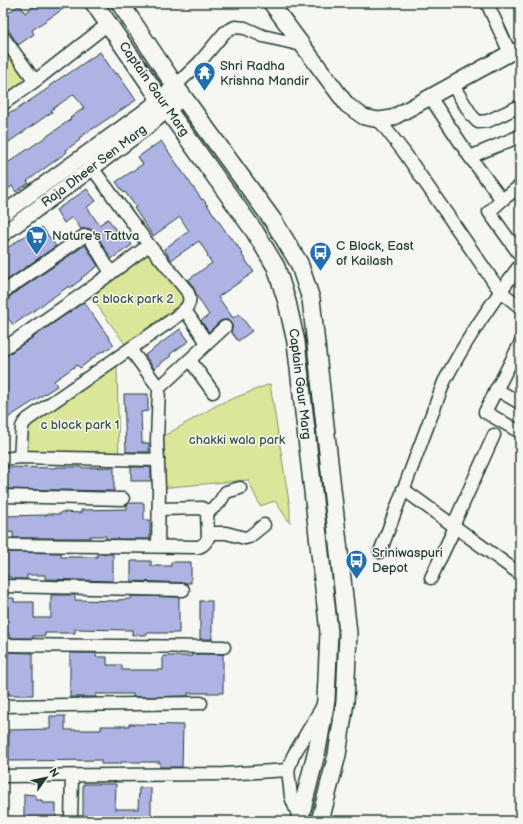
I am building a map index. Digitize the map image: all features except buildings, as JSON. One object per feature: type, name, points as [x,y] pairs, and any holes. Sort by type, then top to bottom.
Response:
[{"type":"main road","name":"Captain Gaur Marg","points":[[94,3],[255,232],[276,267],[287,302],[296,342],[329,632],[326,700],[317,750],[300,820]]},
{"type":"main road","name":"Captain Gaur Marg","points":[[120,3],[179,92],[274,222],[299,263],[311,299],[348,633],[344,710],[336,755],[320,821]]},
{"type":"street","points":[[271,3],[347,106],[364,117],[379,120],[392,118],[515,51],[487,3]]},
{"type":"street","points":[[3,104],[108,24]]},
{"type":"street","points":[[179,92],[199,63],[225,32],[235,27],[245,28],[263,36],[302,45]]},
{"type":"street","points":[[3,37],[35,81]]},
{"type":"street","points":[[452,84],[472,116],[478,122],[488,121],[520,106]]},
{"type":"street","name":"Raja Dheer Sen Marg","points":[[3,214],[84,155],[164,104],[179,92]]},
{"type":"street","points":[[430,97],[470,157],[502,200]]},
{"type":"street","name":"Raja Dheer Sen Marg","points":[[3,234],[144,128],[164,104]]},
{"type":"street","points":[[379,120],[404,152],[500,291],[520,307]]},
{"type":"street","points":[[470,157],[520,136]]},
{"type":"street","points":[[20,457],[22,427],[28,419],[172,320],[185,310],[189,303],[190,296],[187,291],[148,245],[84,155]]},
{"type":"street","points":[[520,186],[489,212],[520,255]]},
{"type":"street","points":[[3,292],[84,236],[88,236],[90,238],[111,273]]},
{"type":"street","points":[[3,349],[148,245]]},
{"type":"street","points":[[380,552],[444,382],[454,362],[500,291],[520,265]]},
{"type":"street","points":[[185,310],[207,343]]},
{"type":"street","points":[[159,388],[225,327]]},
{"type":"street","points":[[520,344],[485,412],[520,432]]},
{"type":"street","points":[[130,349],[159,388],[157,440],[159,509],[158,546]]},
{"type":"street","points":[[190,360],[213,392]]},
{"type":"street","points":[[496,389],[520,403]]},
{"type":"street","points":[[431,578],[494,435]]},
{"type":"street","points":[[3,459],[20,457],[158,460]]},
{"type":"street","points":[[207,512],[219,504],[226,492],[240,488]]},
{"type":"street","points":[[403,489],[520,574]]},
{"type":"street","points":[[3,496],[123,499]]},
{"type":"street","points":[[3,545],[203,546],[208,538],[207,512],[202,508],[159,509]]},
{"type":"street","points":[[208,533],[226,533],[246,538],[264,525]]},
{"type":"street","points":[[3,586],[183,590]]},
{"type":"street","points":[[3,645],[224,647]]},
{"type":"street","points":[[300,820],[291,797],[288,770],[293,756],[326,700]]},
{"type":"street","points":[[3,706],[201,703]]},
{"type":"street","points":[[3,776],[233,774],[288,770]]},
{"type":"street","points":[[71,821],[72,776]]},
{"type":"green space","points":[[3,41],[30,79],[3,98]]},
{"type":"green space","name":"c block park 2","points":[[148,252],[188,299],[125,344],[87,291]]},
{"type":"green space","name":"c block park 1","points":[[107,362],[117,366],[119,464],[14,462],[18,424]]},
{"type":"green space","name":"chakki wala park","points":[[270,384],[290,508],[290,523],[275,501],[260,506],[248,480],[159,488],[157,440],[219,404]]},
{"type":"place","name":"Shri Radha Krishna Mandir","points":[[205,92]]},
{"type":"place","name":"Nature's Tattva","points":[[36,256]]},
{"type":"place","name":"C Block, East of Kailash","points":[[321,272]]},
{"type":"place","name":"Sriniwaspuri Depot","points":[[357,580]]}]
